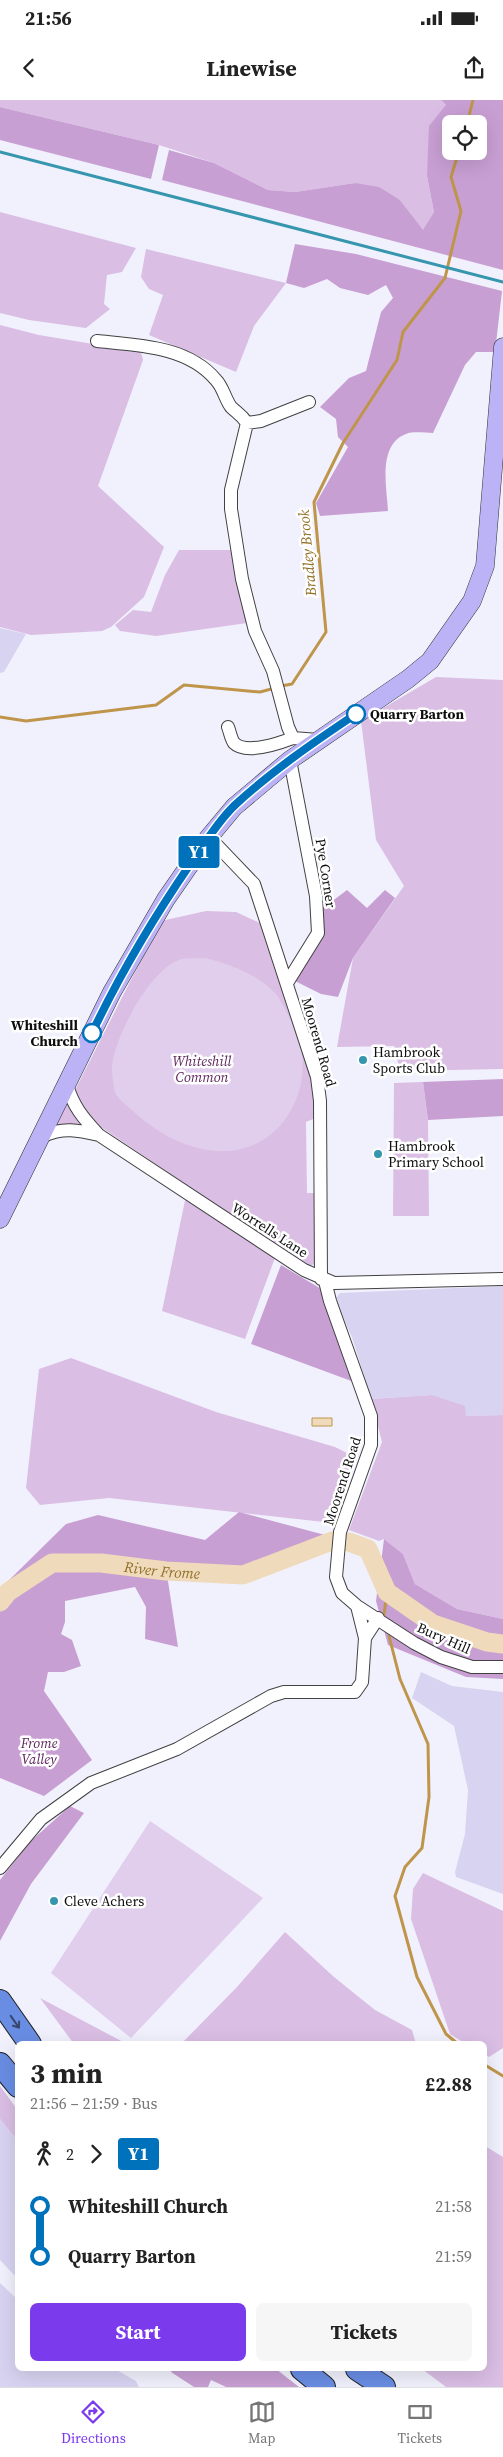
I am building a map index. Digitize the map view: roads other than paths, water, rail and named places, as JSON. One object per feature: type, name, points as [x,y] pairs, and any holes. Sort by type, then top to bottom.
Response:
[{"type":"highway","points":[[0,2001],[28,2041]]},
{"type":"highway","points":[[0,2064],[15,2082]]},
{"type":"highway","points":[[304,2371],[324,2387]]},
{"type":"highway","points":[[360,2371],[384,2387]]},
{"type":"main road","points":[[0,1219],[43,1136],[119,979],[166,899],[209,837],[234,806],[290,760],[408,679],[430,661],[472,601],[485,566],[503,347]]},
{"type":"street","points":[[98,341],[168,350],[192,362],[214,377],[231,407],[241,413],[247,423],[231,490],[231,509],[242,579],[255,631],[273,671],[281,704],[293,738]]},
{"type":"street","points":[[247,423],[261,421],[309,402]]},
{"type":"street","points":[[228,728],[234,742],[242,747],[256,748],[278,744],[293,738],[318,740]]},
{"type":"street","name":"Pye Corner","points":[[287,983],[318,933],[316,896],[290,760]]},
{"type":"street","name":"Moorend Road","points":[[209,837],[254,884],[317,1078],[320,1101],[323,1280],[371,1416],[371,1445],[340,1532],[336,1577],[342,1593],[357,1606],[378,1618]]},
{"type":"street","points":[[67,1085],[72,1103],[81,1116],[99,1135]]},
{"type":"street","name":"Worrells Lane","points":[[43,1136],[57,1130],[76,1129],[99,1135],[304,1270],[323,1280],[369,1284],[503,1279]]},
{"type":"street","points":[[0,1868],[42,1819],[91,1783],[177,1750],[271,1696],[284,1692],[355,1692],[362,1682],[365,1638],[357,1606]]},
{"type":"street","points":[[365,1638],[378,1618]]},
{"type":"street","name":"Bury Hill","points":[[378,1618],[414,1643],[442,1657],[472,1667],[503,1667]]},
{"type":"waterway","name":"Bradley Brook","points":[[469,115],[473,100]]},
{"type":"waterway","name":"Bradley Brook","points":[[281,686],[292,684],[326,632],[314,502],[343,443],[397,360],[403,332],[445,278],[461,211],[451,177],[456,160]]},
{"type":"waterway","name":"Bradley Brook","points":[[0,717],[26,721],[156,705],[184,685],[260,692],[275,688]]},
{"type":"waterway","name":"River Frome","points":[[0,1602],[8,1592],[52,1563],[101,1563],[166,1571],[243,1575],[332,1541]]},
{"type":"waterway","name":"River Frome","points":[[349,1542],[368,1549],[387,1592],[433,1624],[487,1642],[503,1644]]},
{"type":"waterway","points":[[384,1615],[387,1592]]},
{"type":"waterway","points":[[389,1636],[400,1679],[428,1744],[429,1797],[422,1848],[405,1867],[395,1896],[417,1977],[446,2034],[454,2041]]},
{"type":"waterway","points":[[487,2066],[503,2076]]},
{"type":"railway","points":[[0,152],[503,282]]},
{"type":"place","name":"Quarry Barton","points":[[356,714]]},
{"type":"place","name":"Whiteshill Church","points":[[92,1033]]},
{"type":"place","name":"Hambrook Sports Club","points":[[363,1060]]},
{"type":"place","name":"Hambrook Primary School","points":[[378,1154]]},
{"type":"place","name":"Cleve Achers","points":[[54,1901]]},
{"type":"park label","name":"Whiteshill Common","points":[[202,1070]]},
{"type":"park label","name":"Frome Valley","points":[[39,1752]]}]
